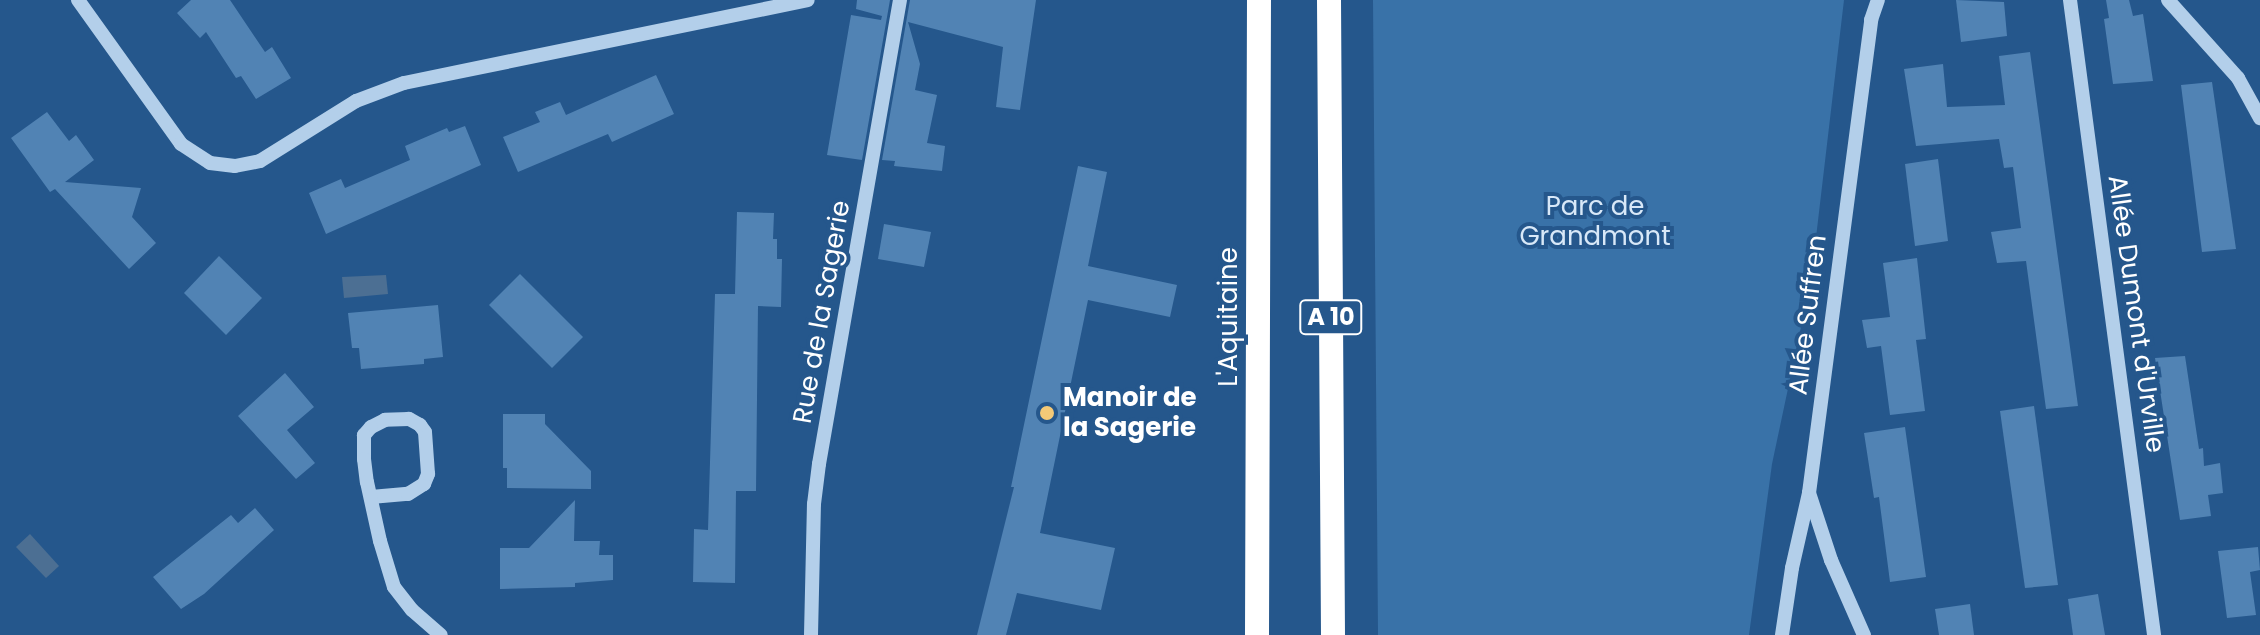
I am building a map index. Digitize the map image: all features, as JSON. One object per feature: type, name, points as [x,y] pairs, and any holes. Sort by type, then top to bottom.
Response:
[{"type":"highway","name":"L'Aquitaine","points":[[1257,635],[1259,0]]},
{"type":"highway","name":"A 10","points":[[1329,0],[1333,635]]},
{"type":"street","points":[[78,0],[181,144],[210,163],[235,166],[260,161],[356,101],[404,83],[808,0]]},
{"type":"street","name":"Rue de la Sagerie","points":[[811,635],[814,504],[819,464],[900,0]]},
{"type":"street","name":"Allée Suffren","points":[[1782,635],[1792,568],[1809,493],[1871,20],[1878,0]]},
{"type":"street","name":"Allée Dumont d'Urville","points":[[2070,0],[2154,635]]},
{"type":"street","points":[[2168,0],[2238,78],[2260,118]]},
{"type":"street","points":[[371,497],[408,494],[424,484],[428,474],[425,432],[420,425],[409,419],[385,420],[371,427],[364,435],[364,459],[371,497],[394,587],[412,610],[441,635]]},
{"type":"street","points":[[1809,493],[1831,560],[1864,635]]},
{"type":"green space","name":"Parc de Grandmont","points":[[1373,0],[1844,0],[1811,280],[1772,464],[1749,635],[1378,635]]},
{"type":"shaded area","points":[[386,275],[388,294],[344,298],[342,277]]},
{"type":"shaded area","points":[[30,534],[59,566],[46,578],[16,547]]},
{"type":"building","points":[[191,0],[230,0],[265,52],[272,47],[291,78],[256,99],[241,76],[236,78],[206,32],[200,38],[177,13]]},
{"type":"building","points":[[857,0],[890,0],[862,160],[827,155],[851,15],[881,20],[882,16],[856,9]]},
{"type":"building","points":[[910,0],[1036,0],[1020,110],[996,107],[1003,47],[908,22],[920,64],[915,90],[937,95],[927,143],[945,146],[942,171],[894,166],[895,161],[882,160]]},
{"type":"building","points":[[1956,0],[2004,2],[2007,36],[1961,42]]},
{"type":"building","points":[[2106,0],[2129,0],[2133,16],[2143,14],[2153,81],[2113,84],[2104,19],[2109,18]]},
{"type":"building","points":[[2030,52],[2078,406],[2046,409],[2026,261],[1997,263],[1991,232],[2021,228],[2013,167],[2004,168],[1999,139],[1916,146],[1904,69],[1943,64],[1947,107],[2005,105],[1999,56]]},
{"type":"building","points":[[656,75],[674,114],[612,142],[608,134],[518,172],[503,137],[540,122],[535,112],[560,102],[566,115]]},
{"type":"building","points":[[2212,82],[2236,249],[2202,252],[2181,85]]},
{"type":"building","points":[[47,112],[69,141],[76,135],[94,160],[65,182],[141,188],[132,217],[156,243],[129,269],[55,189],[50,192],[11,138]]},
{"type":"building","points":[[465,126],[481,165],[326,234],[309,193],[341,179],[345,188],[410,160],[405,146],[447,128],[449,132]]},
{"type":"building","points":[[1938,159],[1948,241],[1915,246],[1905,164]]},
{"type":"building","points":[[1078,166],[1107,172],[1088,266],[1177,285],[1170,317],[1088,300],[1040,533],[1115,548],[1101,610],[1017,593],[1006,635],[977,635],[1014,487],[1011,487]]},
{"type":"building","points":[[737,212],[774,213],[773,239],[777,239],[777,259],[782,259],[781,307],[758,306],[756,491],[736,491],[735,583],[693,582],[694,529],[708,530],[715,294],[735,294]]},
{"type":"building","points":[[884,224],[931,232],[924,267],[878,259]]},
{"type":"building","points":[[219,256],[262,298],[226,335],[184,293]]},
{"type":"building","points":[[1917,258],[1926,339],[1916,340],[1925,411],[1890,415],[1881,346],[1867,348],[1862,320],[1890,317],[1883,263]]},
{"type":"building","points":[[520,274],[583,337],[552,368],[489,305]]},
{"type":"building","points":[[438,305],[443,357],[424,359],[424,364],[361,369],[359,348],[352,348],[348,313]]},
{"type":"building","points":[[2185,356],[2199,449],[2203,448],[2204,466],[2220,463],[2223,493],[2208,495],[2211,516],[2180,520],[2155,358]]},
{"type":"building","points":[[285,373],[314,407],[287,430],[315,463],[296,479],[238,416]]},
{"type":"building","points":[[2034,406],[2058,585],[2025,588],[2000,411]]},
{"type":"building","points":[[503,414],[545,414],[545,424],[591,471],[591,489],[507,488],[507,468],[503,468]]},
{"type":"building","points":[[1905,427],[1926,577],[1890,582],[1879,497],[1874,498],[1864,433]]},
{"type":"building","points":[[575,500],[574,541],[600,541],[599,555],[613,555],[613,580],[575,583],[575,587],[500,589],[500,548],[529,548]]},
{"type":"building","points":[[255,508],[274,530],[204,594],[181,609],[153,577],[231,515],[238,523]]},
{"type":"building","points":[[2258,547],[2260,570],[2250,572],[2256,615],[2227,618],[2218,551]]},
{"type":"building","points":[[2098,594],[2105,635],[2073,635],[2068,599]]},
{"type":"building","points":[[1970,604],[1974,635],[1939,635],[1935,609]]},
{"type":"place","name":"Manoir de la Sagerie","points":[[1047,413]]}]
